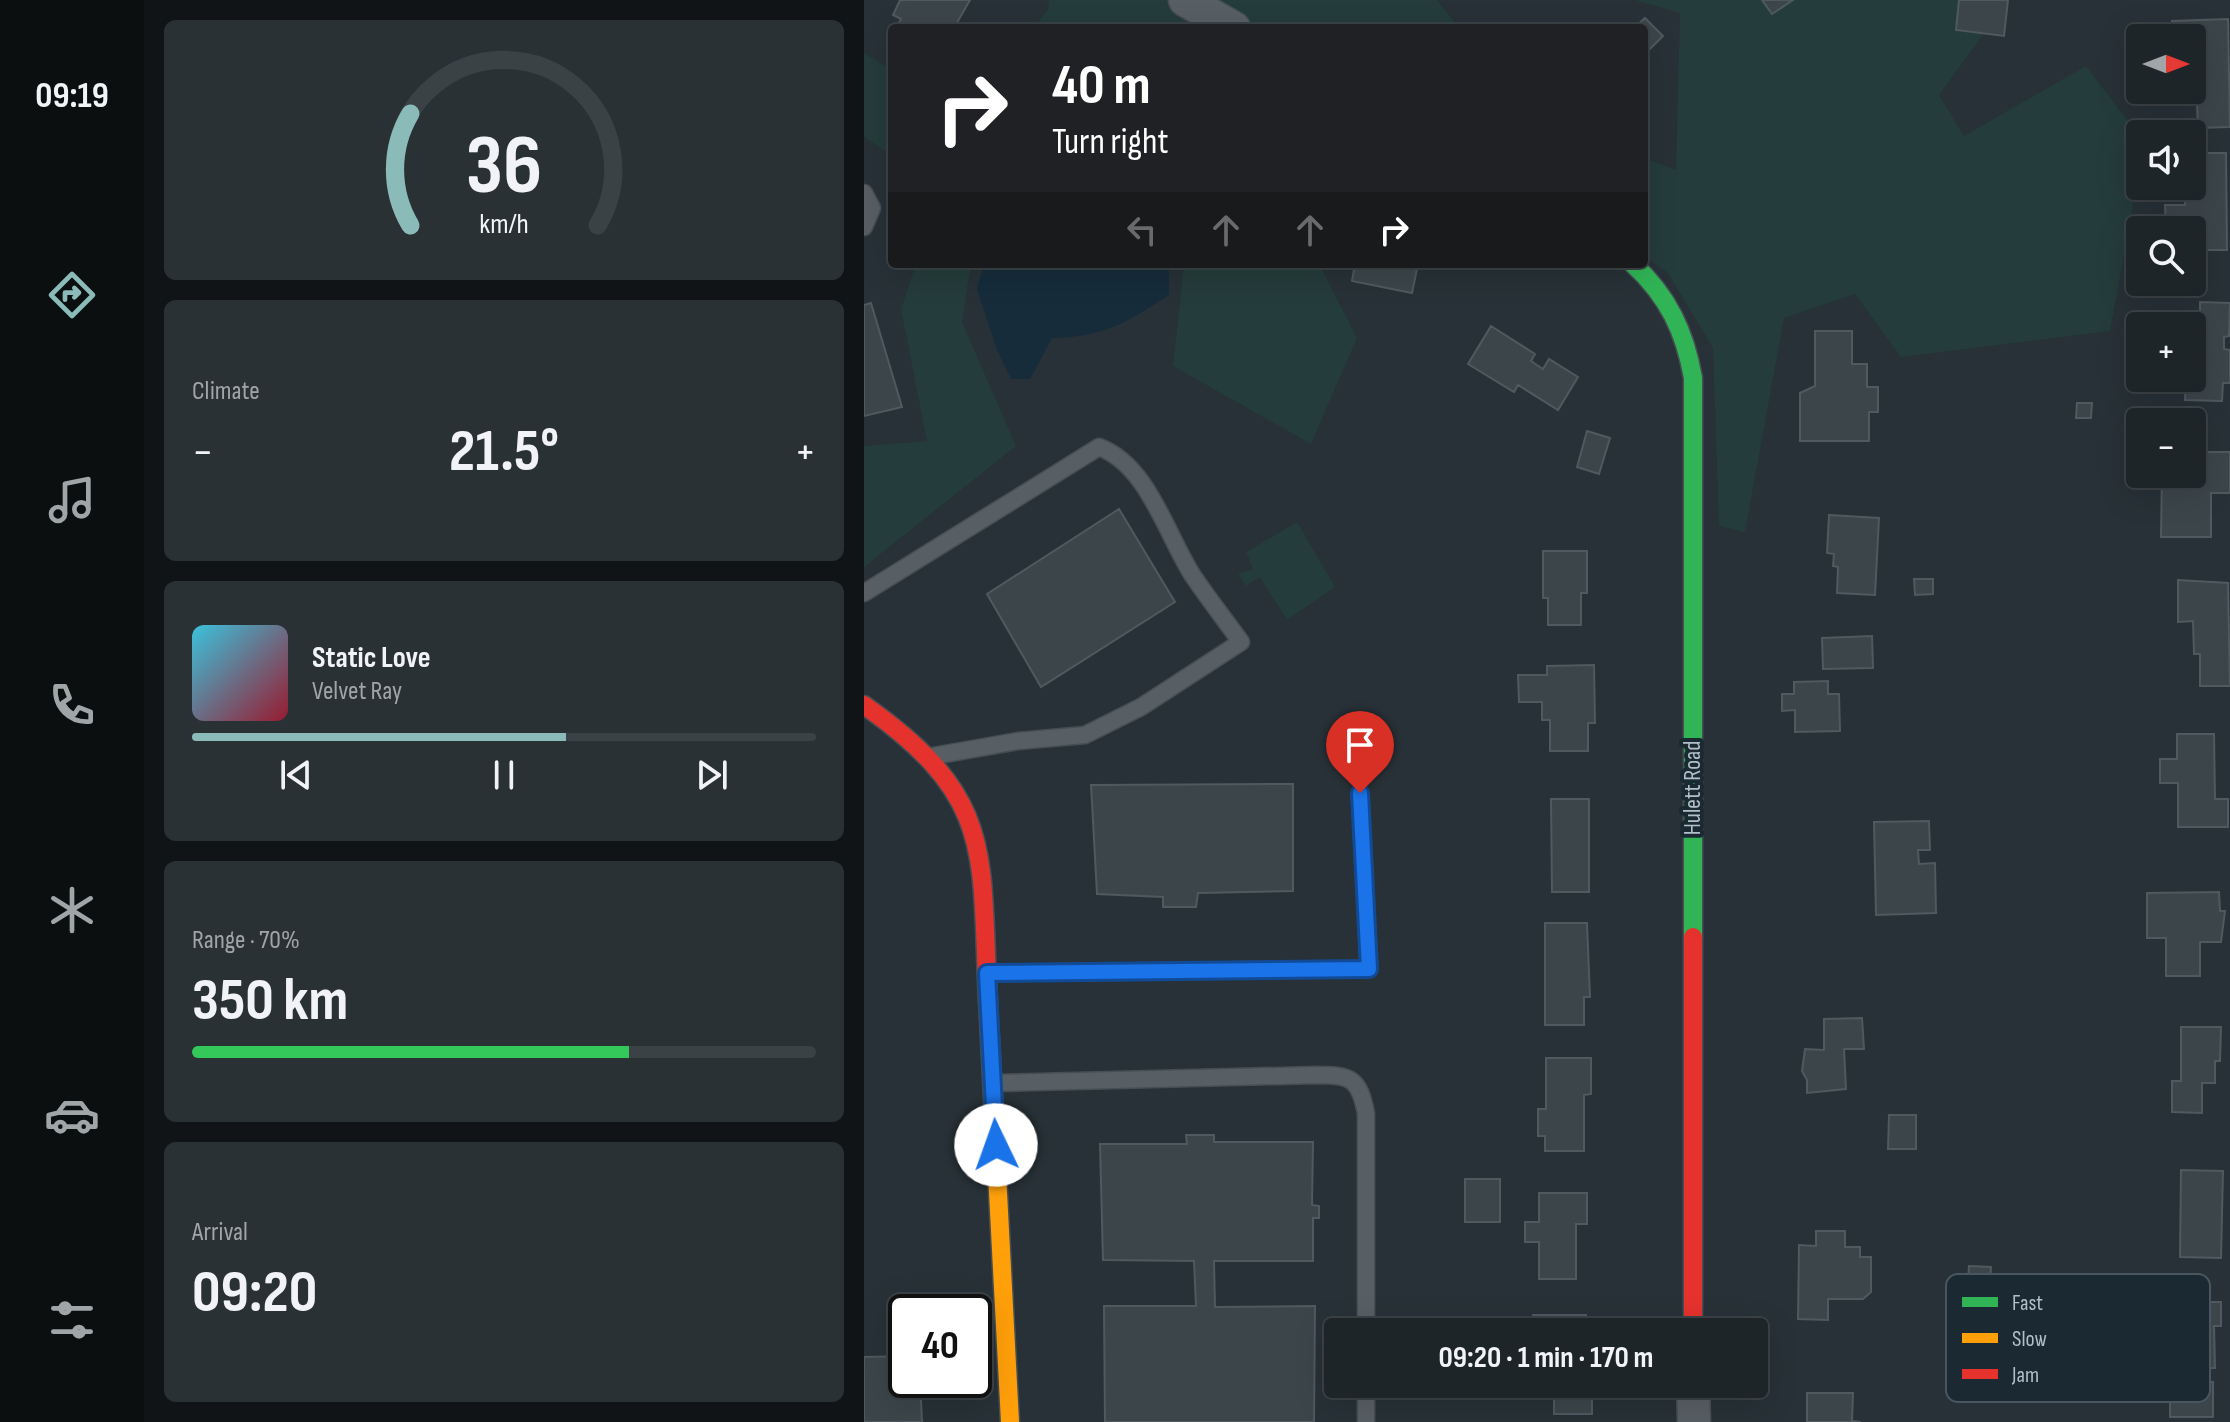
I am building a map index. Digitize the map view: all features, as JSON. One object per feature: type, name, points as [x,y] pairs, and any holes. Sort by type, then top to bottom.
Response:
[{"type":"street","points":[[1185,0],[1227,24]]},
{"type":"street","name":"Hulett Road","points":[[1638,268],[1648,276],[1675,313],[1691,355],[1693,378],[1693,1318]]},
{"type":"street","points":[[864,705],[901,731],[948,777],[974,828],[987,973],[1010,1422]]},
{"type":"street","points":[[1693,1398],[1694,1422]]},
{"type":"lane","points":[[864,193],[872,208],[864,227]]},
{"type":"lane","points":[[864,593],[1099,447],[1114,452],[1137,476],[1192,575],[1241,642],[1141,707],[1085,735],[1018,741],[928,757]]},
{"type":"lane","points":[[987,973],[1369,969],[1360,793]]},
{"type":"lane","points":[[993,1083],[1316,1075],[1351,1079],[1361,1089],[1366,1113],[1366,1318]]},
{"type":"lane","points":[[1366,1398],[1366,1422]]},
{"type":"green space","points":[[1049,0],[1437,0],[1456,24],[1036,24],[1048,10]]},
{"type":"green space","points":[[1635,0],[2008,0],[1939,95],[1964,136],[2086,66],[2127,120],[2126,200],[2134,200],[2131,216],[2126,216],[2126,243],[2110,331],[1901,357],[1855,294],[1784,318],[1745,532],[1719,526],[1713,348],[1668,273],[1648,259],[1648,160],[1676,170],[1680,13]]},
{"type":"green space","points":[[864,53],[888,68],[888,152],[864,137]]},
{"type":"green space","points":[[915,268],[970,268],[962,322],[1016,446],[864,567],[864,446],[927,441],[901,309]]},
{"type":"green space","points":[[1184,268],[1321,268],[1357,338],[1311,444],[1173,366]]},
{"type":"green space","points":[[1297,522],[1335,587],[1287,620],[1260,577],[1246,586],[1238,574],[1253,569],[1246,552]]},
{"type":"water","points":[[983,268],[1169,268],[1169,295],[1114,327],[1086,335],[1052,338],[1030,379],[1011,379],[997,350],[977,289]]},
{"type":"building","points":[[900,0],[970,0],[956,24],[898,24],[901,19],[893,15]]},
{"type":"building","points":[[1762,0],[1793,0],[1772,14]]},
{"type":"building","points":[[1959,0],[2008,0],[2004,36],[1956,30]]},
{"type":"building","points":[[1645,18],[1663,36],[1648,51],[1648,24],[1638,24]]},
{"type":"building","points":[[2228,19],[2230,127],[2206,128],[2206,120],[2198,120],[2197,104],[2206,104],[2206,24],[2172,24],[2172,21]]},
{"type":"building","points":[[2206,153],[2226,153],[2227,250],[2206,250],[2206,216],[2165,216],[2165,205],[2185,205],[2185,200],[2206,200]]},
{"type":"building","points":[[1354,268],[1417,268],[1412,293],[1352,281]]},
{"type":"building","points":[[2200,302],[2230,303],[2229,336],[2224,337],[2224,349],[2230,350],[2230,383],[2223,383],[2222,401],[2185,400],[2185,392],[2206,392],[2206,312],[2200,312]]},
{"type":"building","points":[[871,303],[902,407],[864,416],[864,305]]},
{"type":"building","points":[[1491,326],[1535,354],[1531,361],[1543,369],[1549,359],[1578,377],[1558,410],[1518,385],[1514,392],[1468,364]]},
{"type":"building","points":[[1815,331],[1852,331],[1852,364],[1867,364],[1867,387],[1878,387],[1878,412],[1869,412],[1869,441],[1800,441],[1800,393],[1815,386]]},
{"type":"building","points":[[2077,403],[2092,403],[2091,418],[2076,418]]},
{"type":"building","points":[[1587,431],[1610,438],[1599,474],[1577,467]]},
{"type":"building","points":[[2206,452],[2230,452],[2230,493],[2211,493],[2211,537],[2161,537],[2162,488],[2206,488]]},
{"type":"building","points":[[1119,509],[1175,602],[1041,687],[987,594]]},
{"type":"building","points":[[1829,515],[1879,518],[1875,595],[1837,593],[1838,567],[1833,566],[1834,554],[1827,553]]},
{"type":"building","points":[[1543,551],[1587,551],[1587,593],[1581,593],[1581,625],[1548,625],[1548,598],[1543,598]]},
{"type":"building","points":[[1914,579],[1933,579],[1933,594],[1915,595]]},
{"type":"building","points":[[2178,580],[2228,583],[2230,686],[2200,686],[2200,654],[2194,654],[2193,621],[2178,622]]},
{"type":"building","points":[[1872,636],[1873,668],[1823,669],[1822,638]]},
{"type":"building","points":[[1594,665],[1595,723],[1588,723],[1588,751],[1550,751],[1550,720],[1542,720],[1542,702],[1519,702],[1518,675],[1547,675],[1547,666]]},
{"type":"building","points":[[1828,681],[1828,694],[1839,694],[1840,731],[1795,732],[1795,710],[1782,711],[1782,694],[1794,694],[1794,682]]},
{"type":"building","points":[[2177,734],[2214,734],[2215,799],[2228,799],[2228,827],[2178,827],[2178,783],[2160,783],[2160,759],[2177,759]]},
{"type":"building","points":[[1293,784],[1293,891],[1198,893],[1196,907],[1163,907],[1163,897],[1097,894],[1091,785]]},
{"type":"building","points":[[1551,799],[1589,799],[1589,892],[1552,892]]},
{"type":"building","points":[[1929,821],[1930,850],[1918,850],[1919,864],[1935,863],[1936,913],[1876,915],[1874,822]]},
{"type":"building","points":[[2219,892],[2220,911],[2225,911],[2221,942],[2200,942],[2200,976],[2166,976],[2166,938],[2147,938],[2147,893]]},
{"type":"building","points":[[1545,923],[1587,923],[1590,997],[1584,997],[1584,1025],[1545,1025]]},
{"type":"building","points":[[1862,1018],[1864,1049],[1844,1049],[1846,1089],[1807,1093],[1807,1080],[1802,1071],[1805,1049],[1824,1050],[1824,1019]]},
{"type":"building","points":[[2181,1027],[2221,1027],[2220,1061],[2215,1061],[2215,1083],[2202,1083],[2202,1113],[2172,1112],[2172,1081],[2181,1081]]},
{"type":"building","points":[[1546,1058],[1591,1058],[1591,1094],[1584,1095],[1584,1151],[1545,1151],[1545,1136],[1538,1136],[1538,1109],[1546,1109]]},
{"type":"building","points":[[1889,1115],[1916,1115],[1916,1149],[1888,1149]]},
{"type":"building","points":[[1186,1135],[1214,1135],[1214,1142],[1313,1142],[1312,1205],[1319,1206],[1319,1218],[1313,1218],[1313,1261],[1214,1261],[1215,1307],[1315,1306],[1314,1422],[1105,1422],[1104,1306],[1196,1306],[1194,1261],[1103,1260],[1100,1144],[1187,1144]]},
{"type":"building","points":[[2181,1170],[2223,1171],[2221,1258],[2180,1257]]},
{"type":"building","points":[[1465,1179],[1500,1179],[1500,1222],[1465,1222]]},
{"type":"building","points":[[1539,1193],[1587,1193],[1587,1224],[1576,1224],[1576,1279],[1539,1279],[1539,1242],[1525,1242],[1525,1222],[1539,1222]]},
{"type":"building","points":[[1816,1231],[1845,1231],[1845,1247],[1860,1247],[1860,1257],[1871,1257],[1871,1292],[1863,1299],[1828,1299],[1828,1320],[1798,1319],[1799,1245],[1816,1246]]},
{"type":"building","points":[[1969,1266],[1991,1267],[1991,1274],[1968,1274]]},
{"type":"building","points":[[2210,1302],[2221,1302],[2221,1326],[2214,1326],[2215,1368],[2210,1368]]},
{"type":"building","points":[[1533,1315],[1586,1315],[1586,1318],[1533,1318]]},
{"type":"building","points":[[888,1356],[888,1398],[921,1398],[922,1422],[864,1422],[864,1357]]},
{"type":"building","points":[[2210,1382],[2213,1382],[2213,1417],[2170,1417],[2170,1402],[2210,1402]]},
{"type":"building","points":[[1807,1393],[1853,1393],[1852,1421],[1861,1422],[1807,1422]]},
{"type":"building","points":[[1554,1398],[1592,1398],[1592,1414],[1554,1414]]},
{"type":"traffic: fast","points":[[1637,268],[1656,289],[1673,316],[1685,345],[1693,378],[1693,937]]},
{"type":"traffic: slow","points":[[988,1001],[1010,1422]]},
{"type":"traffic: jam","points":[[864,705],[907,739],[938,770],[960,801],[973,833],[980,867],[988,1001]]},
{"type":"traffic: jam","points":[[1693,937],[1693,1318]]},
{"type":"route","points":[[996,1145],[987,973],[1369,969],[1360,793]]}]
